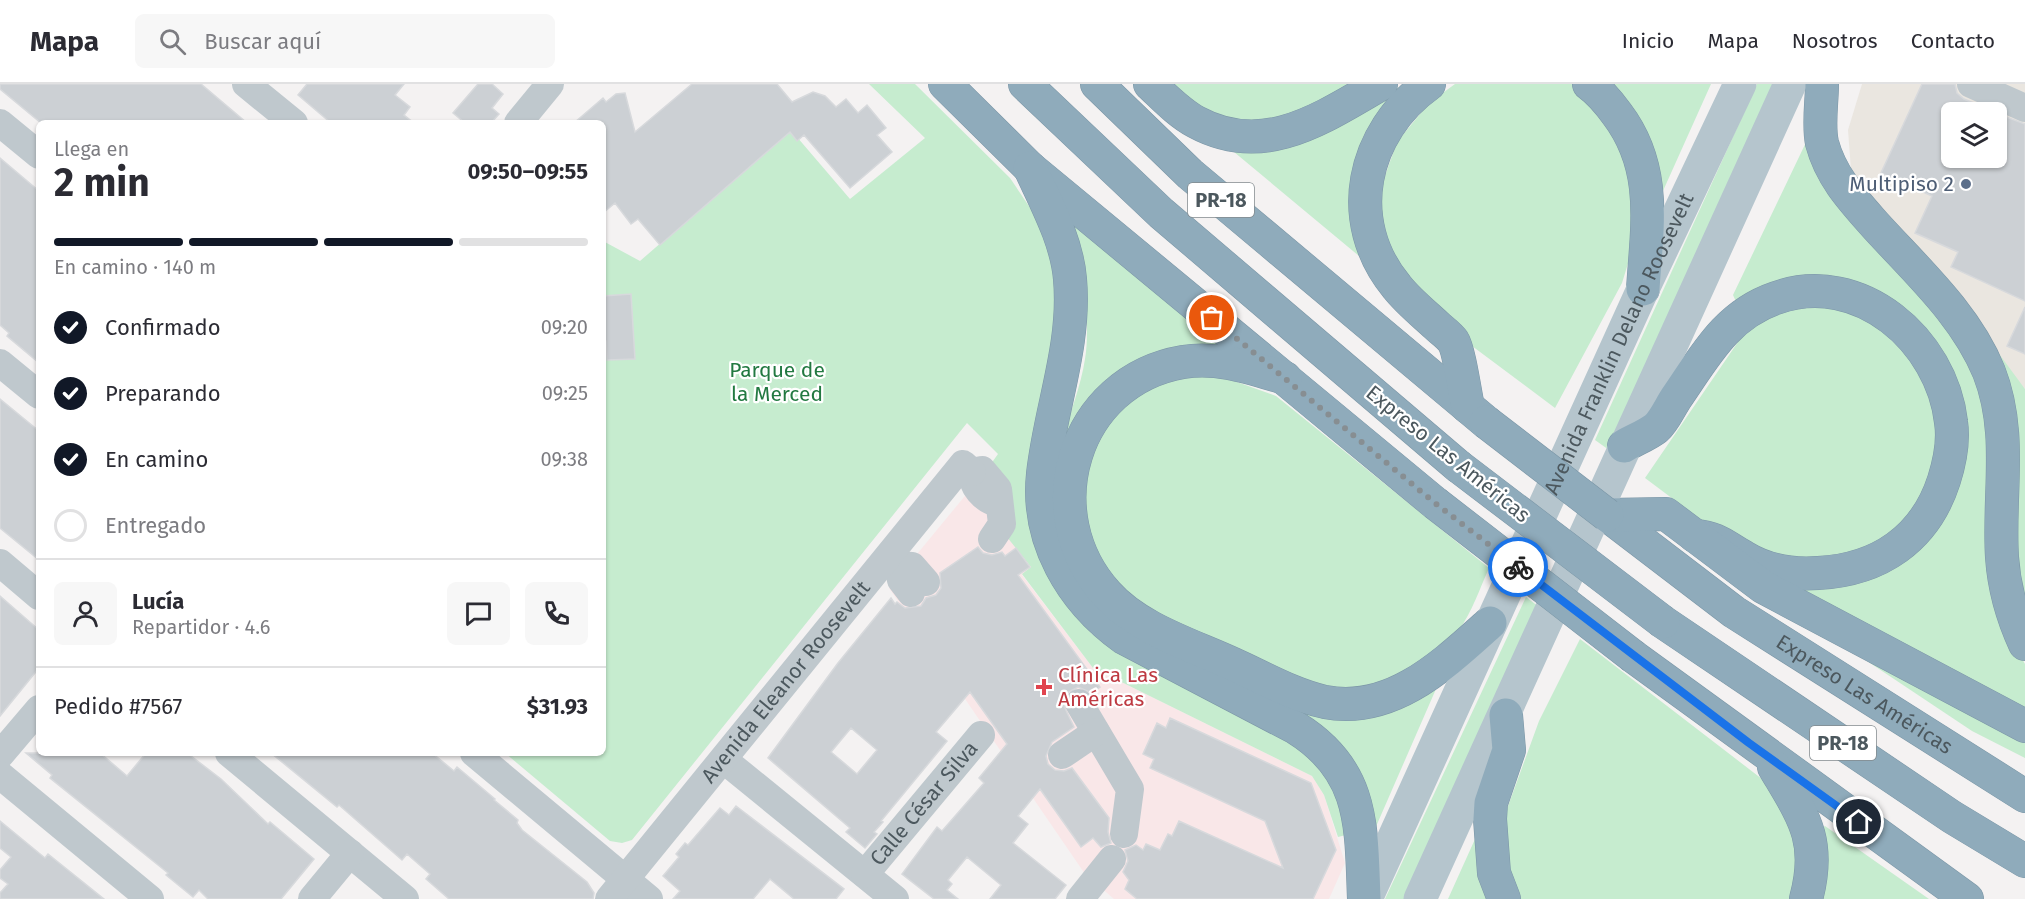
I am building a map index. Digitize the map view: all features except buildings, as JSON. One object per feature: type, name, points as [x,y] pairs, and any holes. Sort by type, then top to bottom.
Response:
[{"type":"highway","points":[[945,84],[1030,168],[1435,503],[1768,757],[1967,899]]},
{"type":"highway","name":"Expreso Las Américas","points":[[1025,84],[1161,213],[1458,466],[1663,622],[1952,817],[2025,861]]},
{"type":"highway","name":"Expreso Las Américas","points":[[1096,84],[1190,174],[1477,415],[1606,515],[1734,612],[2025,796]]},
{"type":"highway","points":[[1150,84],[1196,122],[1216,131],[1245,138],[1263,137],[1315,122],[1381,84]]},
{"type":"highway","points":[[1429,84],[1397,112],[1381,134],[1366,179],[1368,227],[1380,262],[1397,288],[1453,341],[1477,415]]},
{"type":"highway","points":[[1589,84],[1605,99],[1630,131],[1644,166],[1648,204],[1643,289]]},
{"type":"highway","points":[[1822,84],[1822,140],[1831,168],[1846,193],[1960,320],[1989,373],[2002,418],[2004,439],[2002,556],[2006,589],[2025,644]]},
{"type":"highway","points":[[1030,168],[1062,242],[1070,279],[1066,352],[1043,475],[1048,538],[1058,564],[1076,592],[1104,624],[1124,638],[1296,729],[1317,742],[1332,757],[1345,777],[1360,818],[1365,899]]},
{"type":"highway","points":[[1624,446],[1656,428],[1715,342],[1741,314],[1778,297],[1814,292],[1849,296],[1871,304],[1910,333],[1930,361],[1951,421],[1952,442],[1948,468],[1932,512],[1910,538],[1877,559],[1845,570],[1819,573],[1774,570],[1707,540]]},
{"type":"highway","points":[[1285,378],[1217,360],[1185,361],[1142,374],[1107,399],[1079,447],[1070,493],[1075,539],[1089,571],[1102,589],[1119,607],[1150,625],[1296,693],[1325,702],[1348,704],[1397,694],[1440,667],[1490,623]]},
{"type":"highway","points":[[1606,515],[1666,514],[1707,540],[1763,587],[2025,726]]},
{"type":"highway","points":[[1504,899],[1494,873],[1490,819],[1491,803],[1509,750],[1506,716]]},
{"type":"highway","points":[[1768,757],[1800,810],[1812,845],[1813,866],[1806,899]]},
{"type":"main road","name":"Avenida Franklin Delano Roosevelt","points":[[1365,899],[1643,289],[1740,84]]},
{"type":"main road","points":[[1420,899],[1506,716],[1624,446],[1790,88]]},
{"type":"street","points":[[246,84],[290,120]]},
{"type":"street","points":[[1971,84],[2025,108]]},
{"type":"street","points":[[520,120],[541,87]]},
{"type":"street","points":[[0,123],[36,153]]},
{"type":"street","points":[[0,363],[36,393]]},
{"type":"street","name":"Avenida Eleanor Roosevelt","points":[[617,889],[893,561],[967,468],[981,470],[998,489],[997,503],[1002,524],[992,539]]},
{"type":"street","points":[[893,561],[912,566],[919,588]]},
{"type":"street","points":[[0,563],[36,593]]},
{"type":"street","points":[[1079,703],[1130,789],[1124,834]]},
{"type":"street","points":[[0,755],[36,713]]},
{"type":"street","points":[[1062,755],[1096,732]]},
{"type":"street","name":"Calle César Silva","points":[[865,874],[981,735]]},
{"type":"street","points":[[233,756],[405,899]]},
{"type":"street","points":[[477,756],[617,889],[649,899]]},
{"type":"street","points":[[724,760],[895,899]]},
{"type":"street","points":[[0,775],[150,899]]},
{"type":"street","points":[[312,899],[350,853]]},
{"type":"street","points":[[1087,891],[1112,859]]},
{"type":"shaded area","points":[[1862,84],[2025,84],[2025,389],[1869,199],[1851,170],[1848,130]]},
{"type":"shaded area","name":"Clínica Las Américas","points":[[988,468],[1031,567],[1022,575],[1093,668],[1312,776],[1324,795],[1345,863],[1329,899],[1114,899],[1085,874],[889,588]]},
{"type":"green space","name":"Parque de la Merced","points":[[869,84],[915,84],[1010,178],[1039,221],[1053,256],[1069,606],[1092,634],[1121,654],[1314,748],[1354,833],[1338,837],[1324,795],[1312,776],[1093,668],[1022,574],[1031,567],[1003,532],[988,468],[998,454],[967,423],[632,840],[622,843],[610,841],[509,756],[606,756],[606,243],[640,261],[791,130],[850,199],[925,138]]},
{"type":"green space","points":[[1159,84],[1364,84],[1304,115],[1241,127]]},
{"type":"green space","points":[[1405,84],[1384,117],[1365,261],[1228,147],[1383,96]]},
{"type":"green space","points":[[1455,84],[1574,84],[1625,135],[1638,231],[1622,283],[1555,408],[1468,343],[1408,287],[1378,219],[1381,187],[1397,142],[1429,103]]},
{"type":"green space","points":[[1604,84],[1711,84],[1658,202]]},
{"type":"green space","points":[[1757,84],[1776,84],[1609,450],[1595,440]]},
{"type":"green space","points":[[1810,134],[1949,325],[1983,387],[2017,650],[2025,664],[2025,719],[1773,585],[1842,584],[1964,460],[1896,310],[1738,306],[1733,295]]},
{"type":"green space","points":[[1069,212],[1223,349],[1168,355],[1133,369],[1109,385],[1095,399],[1078,429],[1068,457],[1063,485],[1063,513],[1067,540],[1077,566],[1091,590],[1110,611],[1134,629],[1137,602],[1125,593],[1100,565],[1084,535],[1082,496],[1091,446],[1115,409],[1154,382],[1209,372],[1276,396],[1489,568],[1468,616],[1448,644],[1422,668],[1391,684],[1374,689],[1339,691],[1319,687],[1260,667],[1272,695],[1317,710],[1336,713],[1373,711],[1413,699],[1436,689],[1371,838],[1369,816],[1357,782],[1340,752],[1319,726],[1292,709],[1166,654],[1143,641],[1121,627],[1101,610],[1085,591],[1075,574],[1061,537],[1057,497],[1059,457],[1081,379],[1087,345],[1084,286],[1077,247],[1065,217]]},
{"type":"green space","points":[[1807,305],[1865,314],[1926,374],[1940,431],[1932,483],[1916,512],[1880,541],[1812,566],[1725,538],[1645,478],[1740,339],[1773,312]]},
{"type":"green space","points":[[1991,343],[2025,389],[2025,610],[2020,593]]},
{"type":"green space","points":[[1526,597],[1539,607],[1405,899],[1385,899]]},
{"type":"green space","points":[[1580,639],[1762,779],[1783,809],[1798,845],[1792,899],[1521,899],[1509,883],[1503,820],[1539,721]]},
{"type":"green space","points":[[1864,659],[2025,738],[2025,758],[1972,731]]},
{"type":"green space","points":[[1825,826],[1929,899],[1820,899],[1822,828]]},
{"type":"green space","points":[[1480,828],[1495,899],[1448,899]]},
{"type":"way so far","points":[[1212,318],[1435,503],[1518,567]]},
{"type":"place","name":"Multipiso 2","points":[[1966,184]]},
{"type":"place","name":"Clínica Las Américas","points":[[1044,687]]},
{"type":"route","points":[[1518,567],[1749,743],[1859,822]]}]
